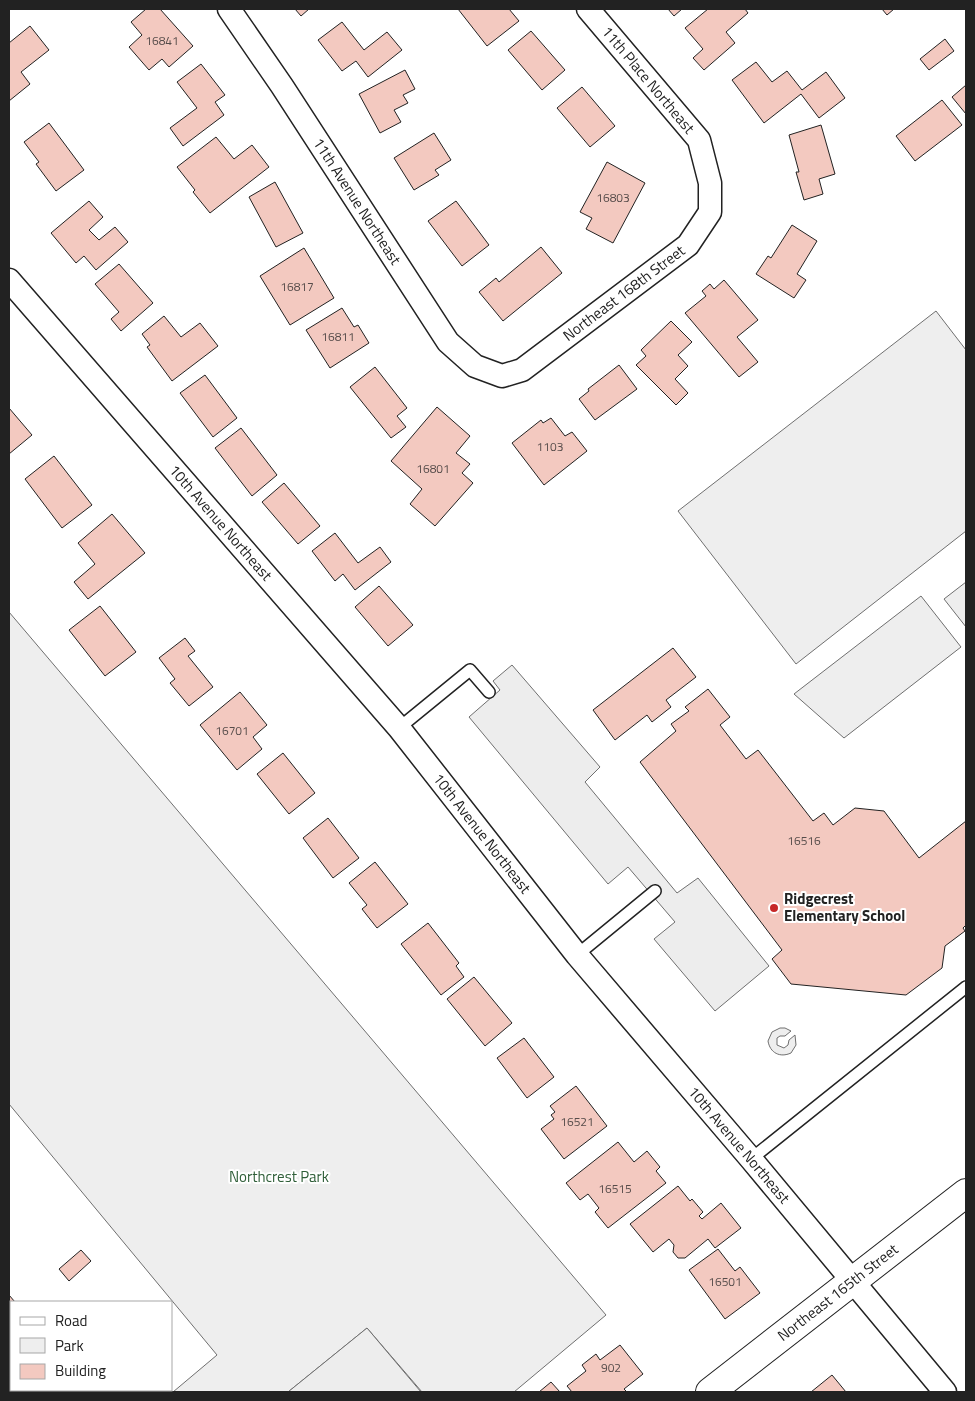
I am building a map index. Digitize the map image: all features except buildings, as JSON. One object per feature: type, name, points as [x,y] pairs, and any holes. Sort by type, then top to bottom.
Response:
[{"type":"street","name":"11th Avenue Northeast","points":[[229,9],[282,86],[448,342],[475,366],[502,376]]},
{"type":"street","name":"11th Place Northeast","points":[[588,9],[699,140],[710,183]]},
{"type":"street","name":"Northeast 168th Street","points":[[502,376],[522,370],[688,245],[710,212],[710,183]]},
{"type":"street","name":"10th Avenue Northeast","points":[[9,280],[399,728],[577,955],[945,1392]]},
{"type":"street","name":"Northeast 165th Street","points":[[710,1392],[966,1192]]},
{"type":"lane","points":[[399,728],[470,670],[488,692]]},
{"type":"lane","points":[[577,955],[655,891]]},
{"type":"lane","points":[[751,1160],[966,987]]},
{"type":"green space","points":[[936,311],[966,350],[966,531],[796,664],[678,511]]},
{"type":"green space","points":[[966,582],[966,627],[944,599]]},
{"type":"green space","points":[[921,596],[961,647],[844,738],[794,694]]},
{"type":"green space","name":"Northcrest Park","points":[[9,612],[606,1315],[514,1392],[422,1392],[367,1328],[288,1392],[173,1392],[217,1355],[9,1104]]},
{"type":"green space","points":[[780,1028],[791,1031],[785,1036],[777,1038],[777,1045],[784,1048],[795,1035],[796,1045],[791,1053],[779,1055],[769,1045],[768,1041],[772,1032]]},
{"type":"shaded area","points":[[512,665],[600,767],[585,782],[677,893],[698,878],[769,966],[715,1011],[654,939],[675,922],[628,867],[608,884],[469,717],[500,690],[493,681]]},
{"type":"shaded area","points":[[367,1328],[421,1392],[288,1392]]},
{"type":"place","name":"Ridgecrest Elementary School","points":[[774,908]]}]
